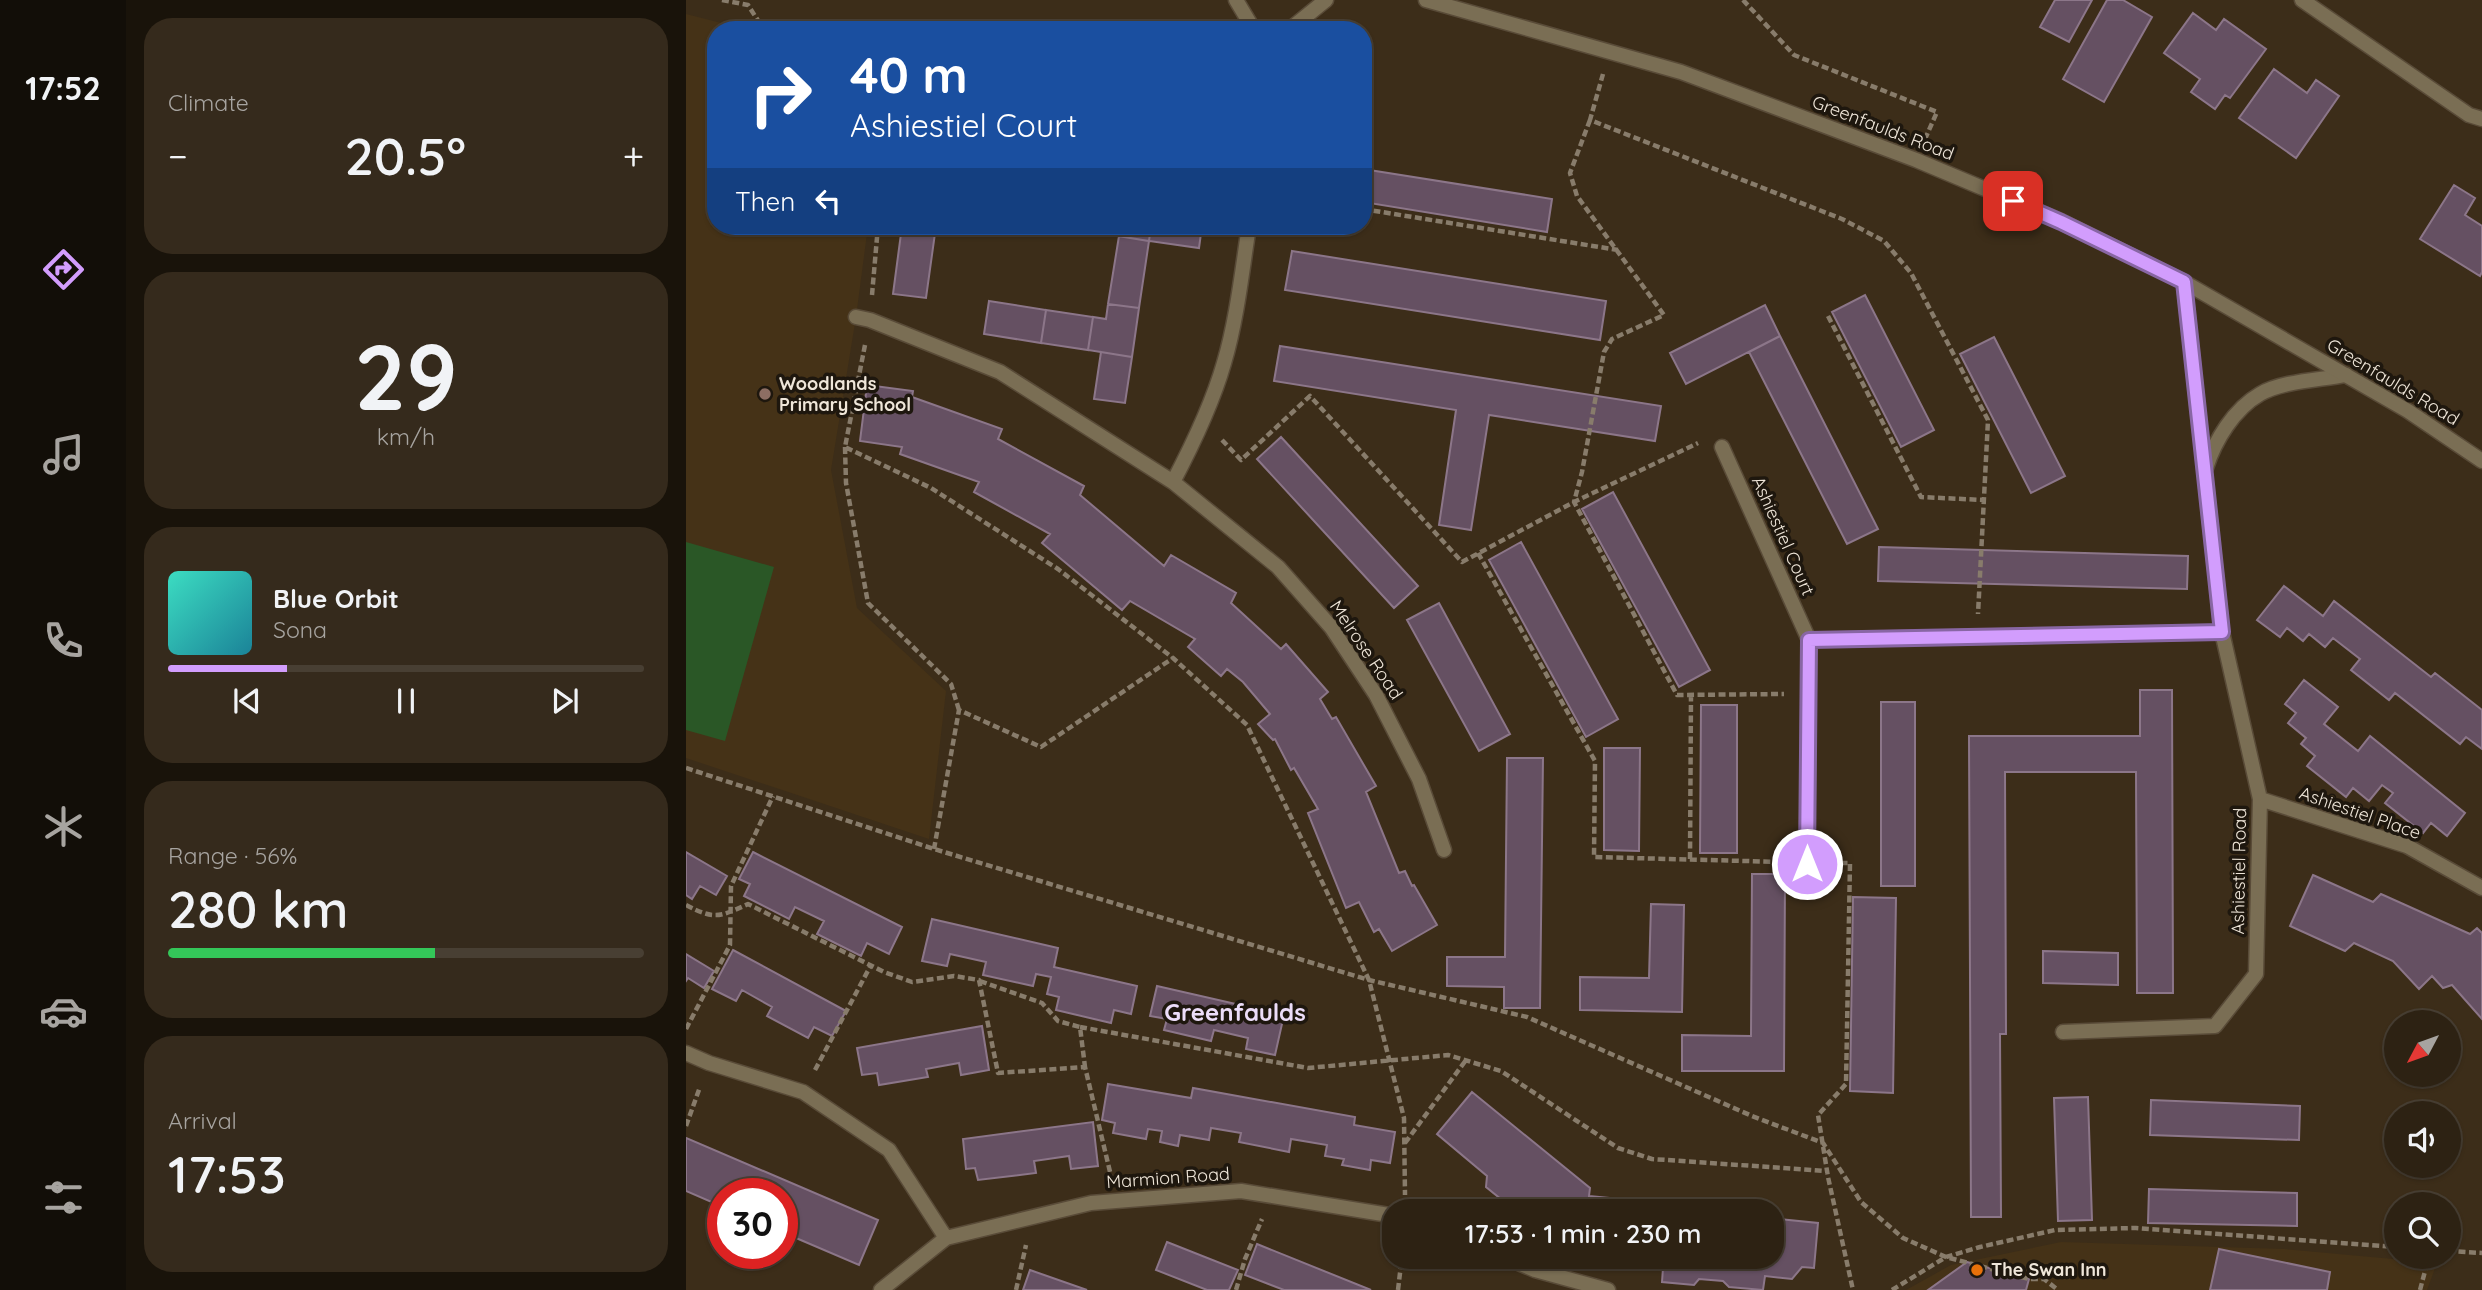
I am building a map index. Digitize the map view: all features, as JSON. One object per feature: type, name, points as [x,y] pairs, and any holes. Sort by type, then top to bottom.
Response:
[{"type":"street","points":[[1236,0],[1249,21]]},
{"type":"street","points":[[1300,21],[1326,0]]},
{"type":"street","name":"Greenfaulds Road","points":[[1426,0],[1681,72],[1916,160],[2061,222],[2184,282],[2408,411],[2482,461]]},
{"type":"street","points":[[2302,0],[2469,115],[2482,119]]},
{"type":"street","points":[[1173,482],[1203,419],[1224,363],[1248,235]]},
{"type":"street","name":"Ashiestiel Road","points":[[2063,1032],[2215,1026],[2256,974],[2260,799],[2222,632],[2184,282]]},
{"type":"street","name":"Melrose Road","points":[[863,319],[1000,372],[1173,482],[1278,567],[1331,626],[1376,695],[1419,779],[1444,850]]},
{"type":"street","name":"Ashiestiel Road","points":[[2205,472],[2213,444],[2246,405],[2261,393],[2281,386],[2346,375]]},
{"type":"street","name":"Ashiestiel Court","points":[[1722,447],[1809,640],[1807,864]]},
{"type":"street","points":[[1809,640],[2222,632]]},
{"type":"street","name":"Ashiestiel Place","points":[[2260,799],[2407,846],[2482,888]]},
{"type":"street","points":[[686,1052],[709,1063],[803,1092],[889,1150],[946,1238]]},
{"type":"street","name":"Marmion Road","points":[[881,1290],[946,1238],[1091,1203],[1241,1191],[1382,1214]]},
{"type":"street","points":[[1533,1269],[1608,1290]]},
{"type":"path","points":[[722,0],[748,5],[758,21]]},
{"type":"path","points":[[1743,0],[1794,55],[1937,112],[1916,160]]},
{"type":"path","points":[[1609,52],[1590,120],[1570,173],[1577,196],[1664,315],[1612,339],[1604,352],[1574,502],[1677,695],[1809,694]]},
{"type":"path","points":[[1590,120],[1842,219],[1884,241],[1911,273],[1989,420],[1977,636]]},
{"type":"path","points":[[1372,210],[1618,250]]},
{"type":"path","points":[[877,235],[845,447],[846,483],[868,603],[951,684],[959,710],[934,849]]},
{"type":"path","points":[[1828,316],[1921,497],[1984,500]]},
{"type":"path","points":[[1203,419],[1241,460],[1310,396],[1462,562],[1574,502],[1700,442],[1722,447]]},
{"type":"path","points":[[845,447],[931,488],[1058,569],[1173,658],[1247,725],[1369,979],[1404,1118],[1405,1197]]},
{"type":"path","points":[[1479,553],[1595,761],[1594,857],[1850,863],[1846,1084],[1818,1115],[1827,1171],[1853,1290]]},
{"type":"path","points":[[959,710],[1041,747],[1173,658]]},
{"type":"path","points":[[1690,859],[1691,695]]},
{"type":"path","points":[[686,768],[934,849],[1369,979],[1527,1017],[1752,1116],[1823,1143],[1861,1202],[1903,1238],[1946,1257],[2029,1279],[2044,1279],[2058,1290]]},
{"type":"path","points":[[686,1029],[730,945],[731,886],[773,796]]},
{"type":"path","points":[[686,905],[706,916],[722,916],[748,904],[871,965],[912,982],[954,976],[979,981],[1042,1003],[1058,1021],[1080,1027],[1308,1068],[1448,1055],[1501,1071],[1618,1148],[1651,1159],[1827,1171]]},
{"type":"path","points":[[803,1092],[871,965]]},
{"type":"path","points":[[979,981],[998,1073],[1085,1066]]},
{"type":"path","points":[[1080,1027],[1085,1066],[1117,1201]]},
{"type":"path","points":[[1405,1143],[1466,1060]]},
{"type":"path","points":[[686,1126],[709,1063]]},
{"type":"path","points":[[1236,1290],[1245,1259],[1272,1196]]},
{"type":"path","points":[[1016,1290],[1032,1217]]},
{"type":"path","points":[[1892,1290],[1946,1257],[2055,1230],[2136,1228],[2384,1246]]},
{"type":"path","points":[[2461,1252],[2482,1253]]},
{"type":"path","points":[[1398,1290],[1400,1269]]},
{"type":"path","points":[[2420,1290],[2426,1269]]},
{"type":"shaded area","name":"Woodlands Primary School","points":[[686,14],[714,21],[707,21],[707,235],[867,235],[831,470],[857,608],[946,691],[929,839],[686,758]]},
{"type":"shaded area","points":[[2061,1242],[2284,1249],[2384,1258],[2384,1269],[2435,1269],[2427,1290],[1906,1290],[1951,1265]]},
{"type":"green space","points":[[686,542],[774,567],[725,741],[686,730]]},
{"type":"building","points":[[2055,0],[2092,0],[2069,42],[2040,27]]},
{"type":"building","points":[[2107,0],[2123,0],[2152,17],[2104,102],[2063,79]]},
{"type":"building","points":[[2193,13],[2216,30],[2224,19],[2266,49],[2230,98],[2225,95],[2215,109],[2191,92],[2200,79],[2164,53]]},
{"type":"building","points":[[2274,69],[2307,93],[2316,80],[2339,96],[2296,158],[2239,118]]},
{"type":"building","points":[[1372,170],[1552,199],[1547,232],[1372,203]]},
{"type":"building","points":[[2454,185],[2475,198],[2465,215],[2482,226],[2480,276],[2420,239]]},
{"type":"building","points":[[901,235],[935,235],[926,298],[893,294]]},
{"type":"building","points":[[1112,235],[1150,235],[1149,241]]},
{"type":"building","points":[[1150,235],[1201,235],[1199,248],[1149,241]]},
{"type":"building","points":[[1119,236],[1149,241],[1139,308],[1108,304]]},
{"type":"building","points":[[1292,251],[1606,301],[1600,340],[1285,290]]},
{"type":"building","points":[[1865,295],[1934,430],[1901,447],[1832,312]]},
{"type":"building","points":[[989,301],[1046,310],[1041,343],[984,334]]},
{"type":"building","points":[[1108,304],[1139,308],[1132,357],[1088,350],[1093,317],[1106,319]]},
{"type":"building","points":[[1765,305],[1780,336],[1686,384],[1670,353]]},
{"type":"building","points":[[1046,310],[1093,317],[1088,350],[1041,343]]},
{"type":"building","points":[[1780,336],[1878,529],[1847,544],[1749,352]]},
{"type":"building","points":[[1994,337],[2065,476],[2031,493],[1960,354]]},
{"type":"building","points":[[1280,346],[1661,406],[1655,441],[1489,415],[1471,530],[1439,525],[1456,410],[1274,381]]},
{"type":"building","points":[[1101,352],[1132,357],[1125,403],[1094,399]]},
{"type":"building","points":[[867,385],[913,391],[912,397],[1002,429],[998,439],[1084,486],[1080,495],[1164,566],[1171,555],[1236,593],[1231,603],[1281,649],[1286,644],[1328,692],[1320,699],[1332,719],[1336,717],[1376,786],[1366,792],[1399,873],[1405,871],[1437,925],[1392,951],[1379,929],[1374,932],[1359,902],[1346,908],[1308,813],[1318,809],[1294,768],[1291,770],[1275,739],[1258,724],[1270,714],[1243,682],[1227,669],[1221,676],[1188,647],[1195,639],[1130,601],[1122,610],[1042,543],[1050,534],[974,492],[979,482],[900,454],[902,447],[860,441]]},
{"type":"building","points":[[1281,437],[1418,586],[1394,608],[1257,459]]},
{"type":"building","points":[[1613,492],[1710,670],[1679,687],[1582,509]]},
{"type":"building","points":[[1521,542],[1618,719],[1586,737],[1489,560]]},
{"type":"building","points":[[1879,547],[2188,556],[2187,589],[1878,581]]},
{"type":"building","points":[[2284,586],[2323,616],[2334,601],[2431,677],[2435,673],[2482,710],[2482,749],[2466,737],[2460,744],[2395,693],[2389,700],[2351,670],[2360,659],[2333,638],[2325,647],[2309,634],[2303,641],[2287,628],[2280,637],[2257,620]]},
{"type":"building","points":[[1439,603],[1510,734],[1479,751],[1407,620]]},
{"type":"building","points":[[2304,680],[2338,707],[2324,724],[2358,751],[2370,736],[2465,813],[2447,836],[2431,823],[2423,833],[2385,803],[2393,793],[2382,785],[2369,801],[2353,788],[2346,797],[2307,766],[2315,756],[2301,744],[2306,738],[2288,723],[2296,713],[2285,704]]},
{"type":"building","points":[[2140,690],[2172,690],[2173,993],[2137,993],[2136,772],[2005,772],[2006,1034],[2000,1034],[2001,1217],[1971,1217],[1969,736],[2140,736]]},
{"type":"building","points":[[1881,702],[1915,702],[1915,886],[1881,886]]},
{"type":"building","points":[[1701,705],[1737,705],[1737,853],[1700,853]]},
{"type":"building","points":[[1604,748],[1640,748],[1639,851],[1604,850]]},
{"type":"building","points":[[1507,758],[1543,758],[1540,1008],[1504,1008],[1504,987],[1447,986],[1447,957],[1505,957]]},
{"type":"building","points":[[686,852],[727,876],[716,895],[700,886],[692,899],[686,895]]},
{"type":"building","points":[[753,852],[902,927],[889,954],[867,943],[861,956],[817,934],[824,921],[795,907],[789,919],[744,896],[750,884],[739,879]]},
{"type":"building","points":[[1752,874],[1785,874],[1784,1071],[1682,1071],[1682,1035],[1751,1036]]},
{"type":"building","points":[[2313,875],[2373,902],[2381,894],[2470,934],[2477,928],[2482,933],[2482,1019],[2452,985],[2443,988],[2432,976],[2419,989],[2393,961],[2354,943],[2345,951],[2290,926]]},
{"type":"building","points":[[1853,897],[1896,898],[1893,1093],[1850,1091]]},
{"type":"building","points":[[1651,904],[1684,905],[1682,1012],[1580,1010],[1580,977],[1649,978]]},
{"type":"building","points":[[932,919],[1058,948],[1054,967],[1137,986],[1131,1014],[1114,1010],[1111,1023],[1056,1010],[1059,997],[1047,994],[1051,977],[1036,974],[1033,986],[983,975],[986,962],[950,954],[947,966],[922,961]]},
{"type":"building","points":[[733,950],[846,1011],[832,1036],[814,1027],[808,1038],[767,1016],[772,1007],[742,990],[736,1001],[712,989]]},
{"type":"building","points":[[2043,951],[2118,953],[2118,985],[2043,983]]},
{"type":"building","points":[[686,954],[714,971],[704,988],[688,978],[686,981]]},
{"type":"building","points":[[1157,986],[1284,1015],[1275,1055],[1246,1049],[1248,1038],[1214,1030],[1211,1041],[1164,1030],[1167,1019],[1150,1016]]},
{"type":"building","points":[[982,1026],[989,1070],[961,1075],[959,1063],[926,1069],[928,1077],[879,1085],[877,1073],[862,1075],[857,1048]]},
{"type":"building","points":[[1108,1084],[1191,1098],[1193,1088],[1355,1117],[1354,1125],[1395,1132],[1390,1163],[1371,1160],[1370,1170],[1342,1165],[1344,1159],[1325,1156],[1327,1145],[1291,1139],[1289,1152],[1239,1142],[1241,1133],[1211,1128],[1209,1140],[1180,1135],[1178,1146],[1160,1142],[1162,1131],[1148,1129],[1146,1139],[1113,1133],[1115,1123],[1102,1120]]},
{"type":"building","points":[[1472,1092],[1590,1188],[1589,1196],[1620,1199],[1501,1199],[1486,1187],[1487,1176],[1437,1134]]},
{"type":"building","points":[[2088,1097],[2092,1220],[2058,1221],[2054,1098]]},
{"type":"building","points":[[2151,1100],[2300,1106],[2299,1140],[2150,1135]]},
{"type":"building","points":[[1093,1122],[1098,1166],[1071,1169],[1069,1156],[1034,1161],[1036,1173],[978,1180],[975,1168],[966,1169],[963,1139]]},
{"type":"building","points":[[686,1138],[780,1178],[707,1178],[707,1200],[686,1191]]},
{"type":"building","points":[[798,1186],[878,1220],[859,1265],[798,1239]]},
{"type":"building","points":[[2149,1189],[2297,1193],[2297,1226],[2148,1223]]},
{"type":"building","points":[[1784,1220],[1818,1223],[1814,1268],[1802,1267],[1792,1279],[1765,1276],[1763,1290],[1729,1287],[1723,1281],[1699,1279],[1694,1285],[1662,1282],[1663,1269],[1784,1269]]},
{"type":"building","points":[[1167,1242],[1238,1270],[1229,1290],[1207,1290],[1156,1270]]},
{"type":"building","points":[[1257,1244],[1371,1290],[1284,1290],[1245,1275]]},
{"type":"building","points":[[2219,1249],[2330,1272],[2327,1290],[2210,1290]]},
{"type":"building","name":"The Swan Inn","points":[[1967,1262],[2029,1279],[2026,1290],[1928,1290]]},
{"type":"building","points":[[1030,1270],[1087,1290],[1023,1290]]},
{"type":"place","name":"Woodlands Primary School","points":[[765,394]]},
{"type":"place","name":"The Swan Inn","points":[[1977,1270]]},
{"type":"district","name":"Greenfaulds","points":[[1235,1013]]},
{"type":"route","points":[[1807,864],[1809,640],[2222,632],[2184,282],[2013,201]]}]
